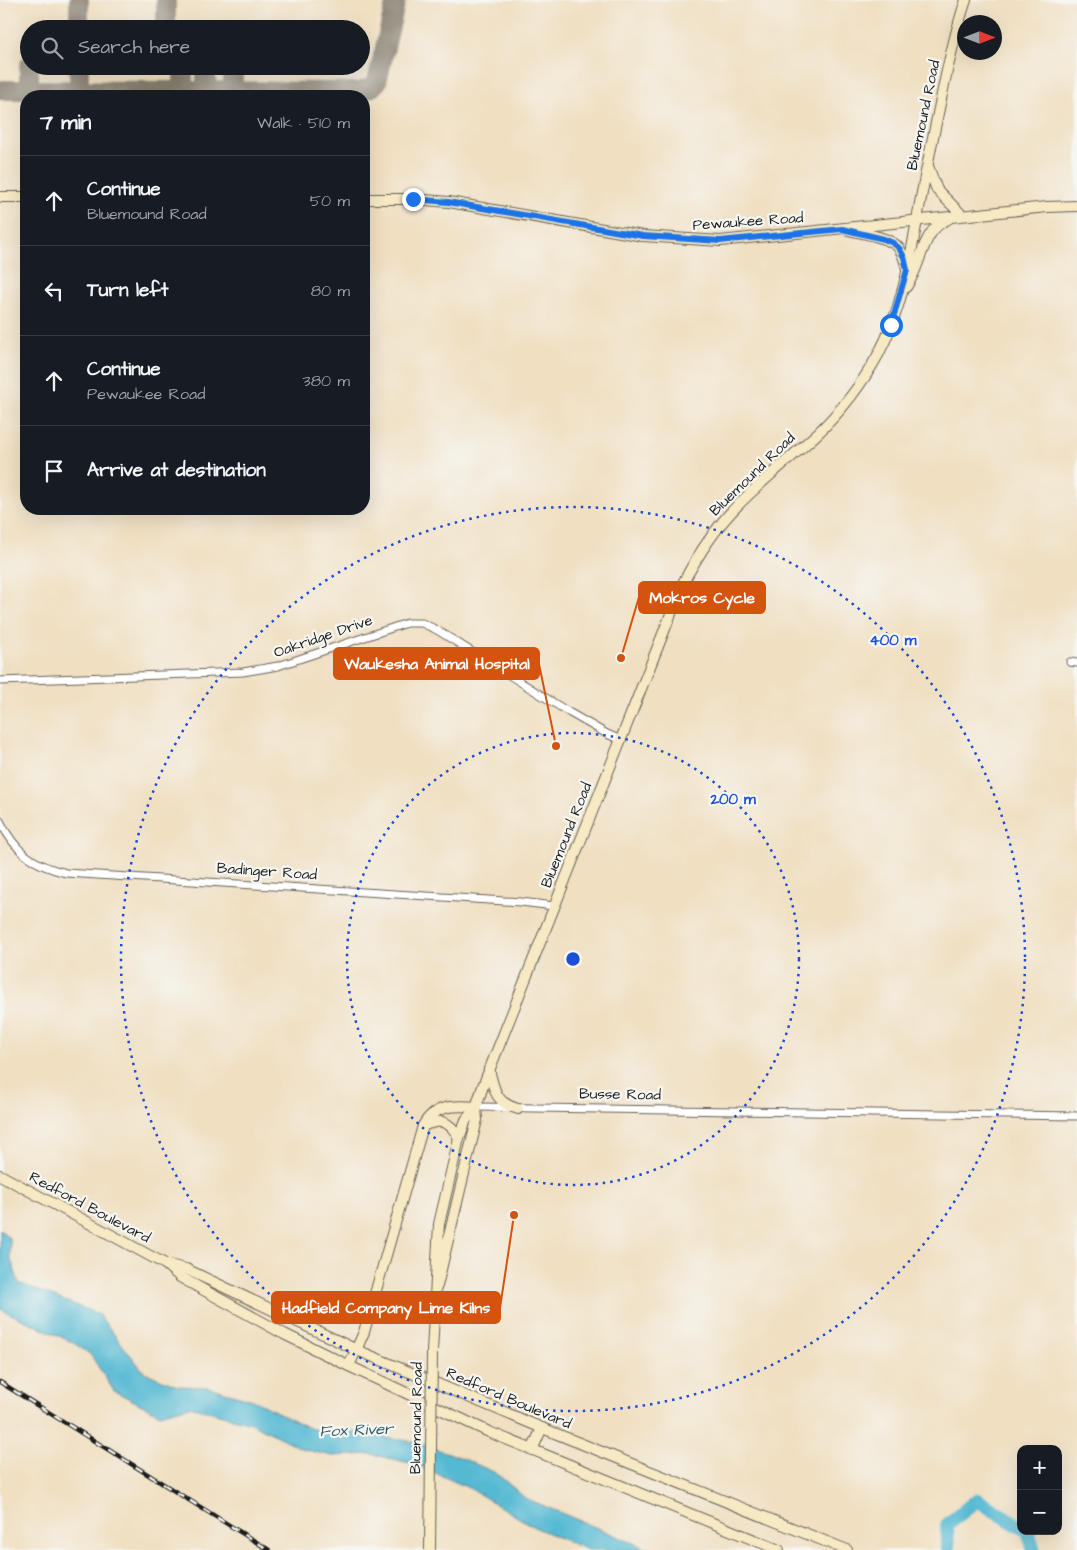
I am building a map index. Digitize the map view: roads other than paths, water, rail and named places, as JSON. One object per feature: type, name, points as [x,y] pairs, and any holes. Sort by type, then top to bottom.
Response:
[{"type":"main road","name":"Bluemound Road","points":[[430,1550],[432,1352],[439,1224],[466,1120],[476,1107],[489,1069],[675,601],[694,562],[734,509],[818,433],[852,394],[882,348],[893,321],[907,270],[953,44],[966,0]]},
{"type":"main road","points":[[901,293],[913,276],[930,233],[939,223],[959,216],[937,190],[927,165]]},
{"type":"main road","points":[[0,196],[20,197]]},
{"type":"main road","name":"Pewaukee Road","points":[[370,199],[413,199],[448,202],[643,236],[720,241],[1046,207],[1077,206]]},
{"type":"main road","points":[[842,229],[884,239],[896,244],[903,254],[907,270]]},
{"type":"main road","points":[[489,1069],[495,1092],[500,1100],[506,1105],[518,1108]]},
{"type":"main road","name":"Busse Road","points":[[423,1126],[431,1115],[443,1108],[454,1106],[476,1107]]},
{"type":"main road","name":"Bluemound Road","points":[[437,1286],[472,1144],[476,1107]]},
{"type":"main road","points":[[348,1366],[364,1332],[423,1126],[432,1122],[443,1122],[454,1128],[460,1138]]},
{"type":"main road","name":"Redford Boulevard","points":[[0,1175],[165,1264],[180,1277],[284,1334],[348,1366],[489,1432],[779,1550]]},
{"type":"main road","name":"Redford Boulevard","points":[[165,1264],[186,1269],[356,1350],[542,1428],[846,1550]]},
{"type":"main road","points":[[532,1450],[542,1428]]},
{"type":"street","name":"Oakridge Drive","points":[[0,681],[243,672],[269,668],[394,627],[417,622],[427,624],[570,713],[621,740]]},
{"type":"street","name":"Badinger Road","points":[[0,821],[12,841],[25,856],[44,866],[66,873],[521,902],[554,906]]},
{"type":"street","name":"Busse Road","points":[[476,1107],[1077,1116]]},
{"type":"water","points":[[0,1229],[10,1239],[10,1257],[19,1283],[98,1314],[144,1372],[177,1386],[208,1387],[253,1400],[307,1427],[326,1433],[359,1433],[415,1442],[457,1456],[496,1473],[525,1498],[650,1550],[588,1550],[534,1527],[471,1489],[418,1465],[371,1454],[332,1456],[303,1449],[251,1423],[190,1406],[160,1414],[114,1391],[90,1354],[72,1342],[0,1309]]},
{"type":"waterway","points":[[948,1550],[947,1525],[977,1500],[1017,1525]]},
{"type":"waterway","points":[[1029,1535],[1034,1550]]},
{"type":"railway","points":[[0,1382],[269,1550]]},
{"type":"place","name":"Mokros Cycle","points":[[621,658]]},
{"type":"place","name":"Waukesha Animal Hospital","points":[[556,746]]},
{"type":"place","name":"Hadfield Company Lime Kilns","points":[[514,1215]]},
{"type":"water label","name":"Fox River","points":[[356,1429]]}]
